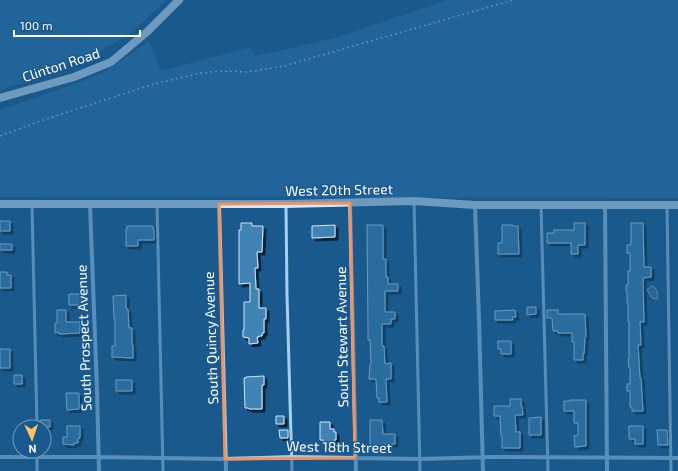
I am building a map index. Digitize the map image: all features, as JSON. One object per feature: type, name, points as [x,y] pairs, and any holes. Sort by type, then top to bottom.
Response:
[{"type":"street","name":"Clinton Road","points":[[0,98],[74,77],[111,62],[147,32],[179,0]]},
{"type":"street","name":"West 20th Street","points":[[0,204],[286,204],[414,201],[475,205],[678,205]]},
{"type":"street","name":"South Stewart Avenue","points":[[350,203],[356,471]]},
{"type":"street","name":"South Quincy Avenue","points":[[219,204],[226,471]]},
{"type":"street","name":"South Prospect Avenue","points":[[90,205],[99,471]]},
{"type":"street","points":[[475,205],[480,319],[483,471]]},
{"type":"street","points":[[605,205],[607,471]]},
{"type":"street","name":"West 18th Street","points":[[0,457],[12,457]]},
{"type":"street","name":"West 18th Street","points":[[52,457],[225,459],[292,457],[420,459],[483,457],[678,458]]},
{"type":"lane","points":[[414,201],[420,471]]},
{"type":"lane","points":[[157,204],[163,471]]},
{"type":"lane","points":[[286,204],[292,471]]},
{"type":"lane","points":[[32,205],[37,419]]},
{"type":"lane","points":[[541,205],[548,471]]},
{"type":"lane","points":[[667,206],[671,471]]},
{"type":"lane","points":[[37,459],[38,471]]},
{"type":"path","points":[[0,136],[46,119],[154,84],[201,73],[221,71],[247,72],[284,66],[513,0]]},
{"type":"highlighted area","points":[[350,203],[355,458],[225,459],[219,204]]},
{"type":"shaded area","points":[[0,0],[167,0],[129,34],[91,57],[39,78],[0,90]]},
{"type":"shaded area","points":[[447,0],[678,0],[678,198],[0,197],[0,110],[78,83],[106,71],[149,41],[161,71],[250,47],[256,56],[335,38]]},
{"type":"shaded area","points":[[652,286],[657,291],[657,299],[652,298],[647,290]]},
{"type":"building","points":[[0,221],[10,221],[10,231],[0,231]]},
{"type":"building","points":[[241,223],[252,223],[252,226],[263,226],[262,252],[257,252],[258,268],[255,268],[256,289],[259,289],[259,308],[266,308],[266,319],[264,319],[264,333],[262,333],[262,336],[257,337],[258,343],[249,344],[249,338],[243,337],[243,330],[244,302],[250,302],[250,283],[239,284],[239,230],[241,230]]},
{"type":"building","points":[[574,223],[585,223],[585,245],[578,245],[578,254],[571,254],[571,243],[547,243],[547,233],[554,233],[554,230],[574,230]]},
{"type":"building","points":[[631,223],[643,223],[644,267],[651,267],[651,277],[643,278],[644,322],[640,322],[641,345],[638,345],[643,411],[632,411],[632,407],[630,407],[630,391],[627,391],[627,384],[630,384],[630,368],[628,359],[629,322],[626,285],[628,285],[628,271],[630,271],[630,253],[627,253],[627,245],[631,245]]},
{"type":"building","points":[[335,225],[335,237],[312,238],[312,226]]},
{"type":"building","points":[[367,225],[383,225],[383,259],[386,259],[386,277],[388,277],[388,284],[398,284],[398,291],[385,291],[385,312],[395,312],[395,319],[391,319],[391,324],[382,324],[382,346],[384,346],[385,364],[391,363],[391,379],[386,379],[387,402],[379,402],[379,398],[377,398],[376,379],[369,379],[371,364],[370,340],[368,340]]},
{"type":"building","points":[[502,225],[518,226],[519,254],[498,254],[498,243],[502,243]]},
{"type":"building","points":[[127,226],[153,226],[154,240],[138,240],[138,246],[126,246]]},
{"type":"building","points":[[0,244],[12,244],[12,250],[0,250]]},
{"type":"building","points":[[0,272],[7,272],[7,275],[11,275],[11,288],[0,288]]},
{"type":"building","points":[[69,294],[82,294],[82,305],[69,305]]},
{"type":"building","points":[[126,295],[126,309],[128,309],[129,328],[132,328],[133,358],[112,357],[112,346],[115,346],[113,296]]},
{"type":"building","points":[[527,307],[536,307],[536,314],[527,315]]},
{"type":"building","points":[[57,310],[66,310],[66,322],[80,322],[80,333],[55,333]]},
{"type":"building","points":[[515,310],[516,317],[512,317],[513,320],[495,320],[495,311]]},
{"type":"building","points":[[547,310],[558,310],[558,314],[585,314],[586,337],[583,360],[574,360],[574,342],[572,342],[572,333],[558,333],[558,331],[553,331],[552,318],[547,318]]},
{"type":"building","points":[[498,341],[511,341],[511,354],[501,354],[501,349],[498,349]]},
{"type":"building","points":[[0,349],[10,349],[10,368],[0,368]]},
{"type":"building","points":[[14,375],[22,375],[22,384],[14,384]]},
{"type":"building","points":[[264,376],[264,385],[262,385],[262,409],[245,408],[244,378]]},
{"type":"building","points":[[116,380],[132,380],[132,391],[116,391]]},
{"type":"building","points":[[66,393],[79,393],[79,409],[67,410]]},
{"type":"building","points":[[510,399],[521,399],[523,415],[515,415],[516,432],[520,432],[520,448],[502,448],[500,416],[494,416],[494,406],[510,406]]},
{"type":"building","points":[[586,400],[586,446],[575,447],[574,436],[578,435],[578,423],[574,423],[574,411],[564,411],[564,401]]},
{"type":"building","points":[[276,416],[284,416],[284,424],[276,424]]},
{"type":"building","points":[[541,417],[541,435],[529,435],[529,418]]},
{"type":"building","points":[[370,420],[382,420],[383,434],[395,434],[395,444],[385,444],[385,448],[370,448]]},
{"type":"building","points":[[320,422],[330,422],[330,429],[334,429],[334,432],[336,432],[336,440],[334,440],[334,443],[323,443],[323,440],[320,440]]},
{"type":"building","points":[[67,426],[80,426],[80,438],[78,438],[78,443],[74,443],[74,445],[63,444],[63,437],[67,437]]},
{"type":"building","points":[[629,426],[643,426],[643,444],[635,444],[635,439],[629,439]]},
{"type":"building","points":[[279,430],[288,430],[288,438],[280,438]]},
{"type":"building","points":[[657,430],[667,430],[668,445],[658,445]]}]
